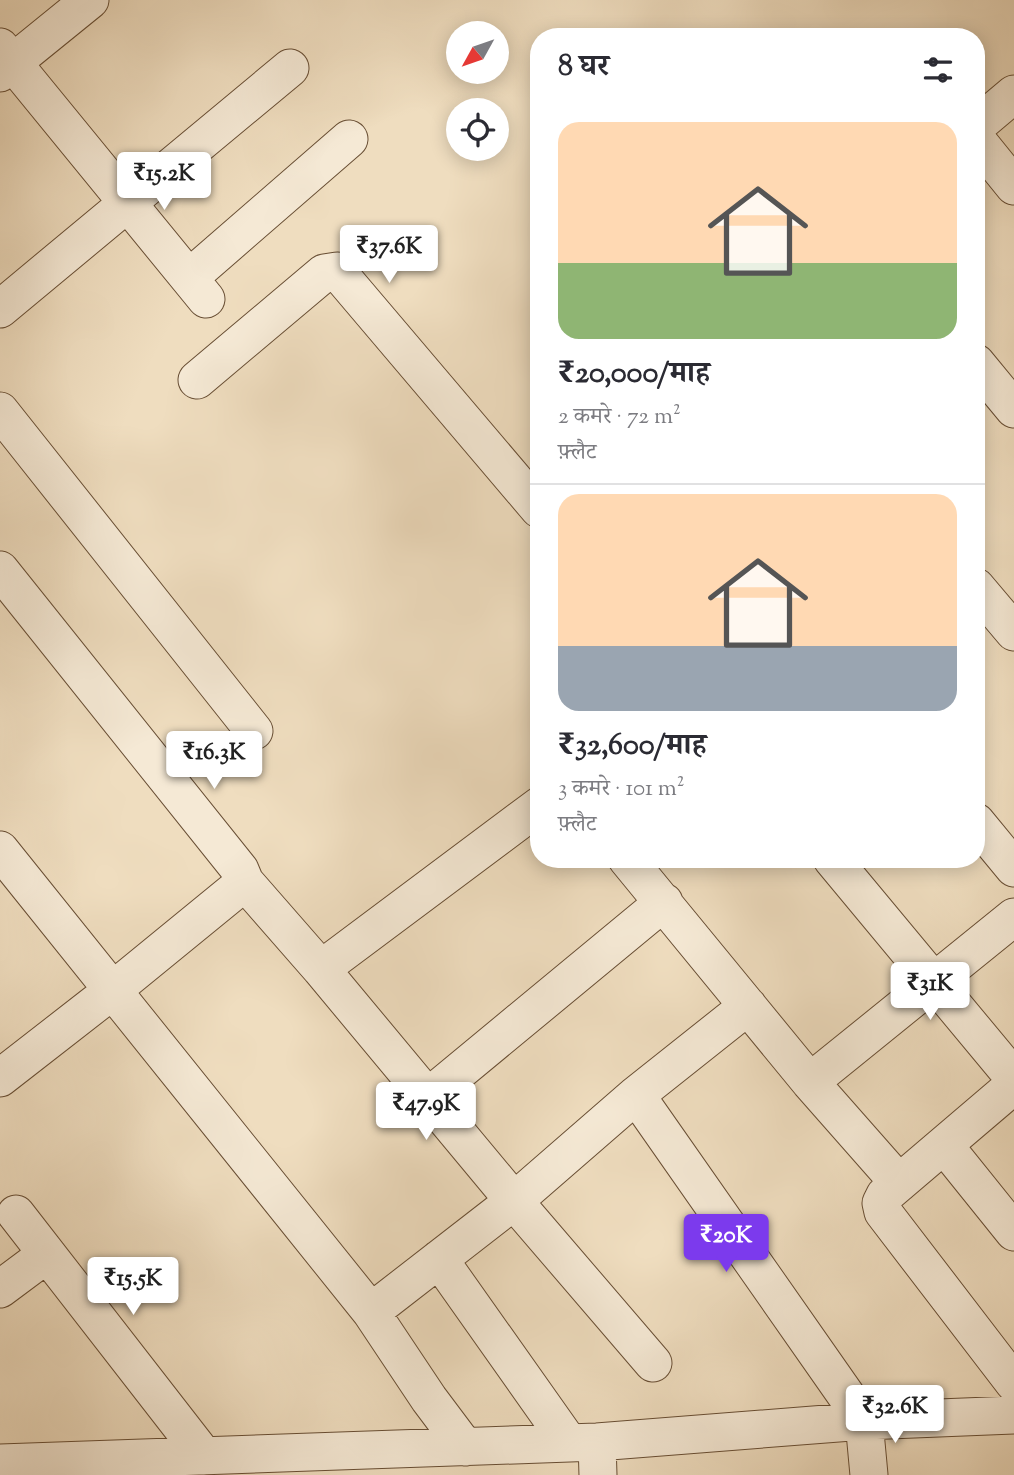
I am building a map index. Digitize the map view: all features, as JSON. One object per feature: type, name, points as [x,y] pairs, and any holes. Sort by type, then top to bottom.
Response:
[{"type":"street","points":[[90,0],[4,61],[128,204],[197,289],[349,139]]},
{"type":"street","points":[[0,309],[290,68]]},
{"type":"street","points":[[985,118],[1014,94]]},
{"type":"street","points":[[985,150],[1014,186]]},
{"type":"street","points":[[197,380],[324,273],[337,271],[530,498]]},
{"type":"street","points":[[985,374],[1014,409]]},
{"type":"street","points":[[0,411],[254,731]]},
{"type":"street","points":[[0,570],[240,870],[245,882],[653,1363]]},
{"type":"street","points":[[985,597],[1014,632]]},
{"type":"street","points":[[321,969],[530,813]]},
{"type":"street","points":[[985,833],[1014,869]]},
{"type":"street","points":[[0,850],[371,1312],[429,1399],[465,1447]]},
{"type":"street","points":[[634,868],[810,1082],[899,1183]]},
{"type":"street","points":[[840,868],[1014,1078]]},
{"type":"street","points":[[0,1077],[113,990],[245,882]]},
{"type":"street","points":[[427,1098],[664,902]]},
{"type":"street","points":[[810,1082],[1014,917]]},
{"type":"street","points":[[371,1312],[514,1201],[636,1096],[748,1006]]},
{"type":"street","points":[[1014,1085],[885,1195],[881,1203],[883,1212],[1014,1383]]},
{"type":"street","points":[[636,1096],[864,1421],[869,1475]]},
{"type":"street","points":[[944,1144],[1014,1232]]},
{"type":"street","points":[[16,1214],[204,1456]]},
{"type":"street","points":[[0,1289],[47,1254]]},
{"type":"street","points":[[439,1259],[588,1453]]},
{"type":"street","points":[[2,1461],[204,1456],[262,1464],[465,1447],[588,1453],[864,1421],[1014,1415]]}]
